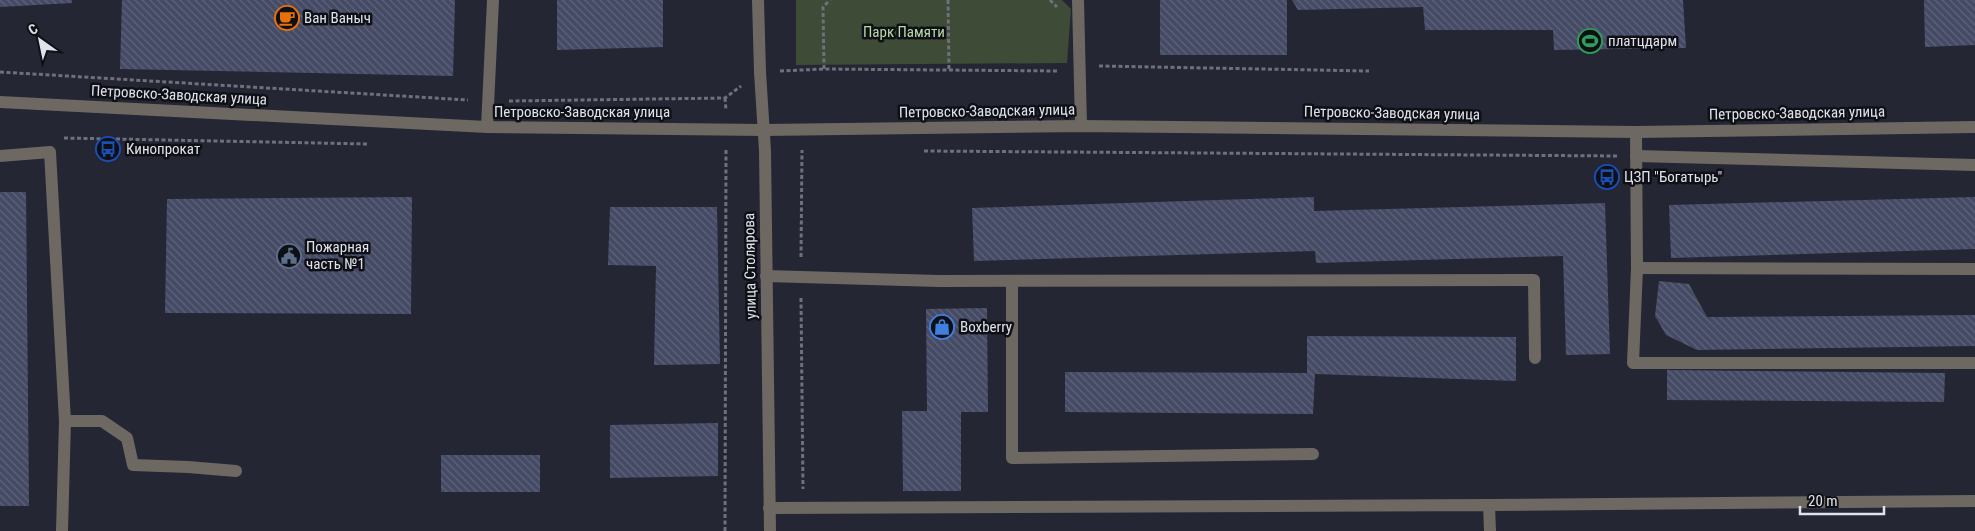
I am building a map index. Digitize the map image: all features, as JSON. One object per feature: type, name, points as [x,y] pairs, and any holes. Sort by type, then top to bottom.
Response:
[{"type":"street","points":[[487,127],[493,0]]},
{"type":"street","name":"улица Столярова","points":[[758,0],[764,130],[770,531]]},
{"type":"street","points":[[1078,0],[1081,126]]},
{"type":"street","name":"Петровско-Заводская улица","points":[[0,102],[487,127],[802,130],[1081,126],[1636,132],[1975,127]]},
{"type":"street","points":[[1636,132],[1636,268],[1633,363],[1975,363]]},
{"type":"street","points":[[0,156],[50,152],[65,421],[62,531]]},
{"type":"street","points":[[1636,156],[1975,165]]},
{"type":"street","points":[[1636,268],[1975,269]]},
{"type":"street","points":[[766,276],[939,281],[1534,280],[1535,358]]},
{"type":"street","points":[[1012,281],[1012,458],[1313,454]]},
{"type":"street","points":[[65,421],[102,421],[127,438],[133,465],[236,471]]},
{"type":"street","points":[[769,508],[1975,501]]},
{"type":"street","points":[[1489,505],[1490,531]]},
{"type":"path","points":[[824,0],[824,69]]},
{"type":"path","points":[[824,6],[830,0]]},
{"type":"path","points":[[948,0],[949,71]]},
{"type":"path","points":[[0,72],[488,101],[725,98],[760,72],[824,69],[1060,71],[1079,66],[1369,70]]},
{"type":"path","points":[[725,98],[725,531]]},
{"type":"path","points":[[802,130],[803,508]]},
{"type":"green space","name":"Парк Памяти","points":[[796,0],[1062,0],[1071,9],[1067,63],[796,65]]},
{"type":"building","points":[[0,0],[72,0],[72,3],[0,7]]},
{"type":"building","points":[[122,0],[455,0],[453,76],[120,69]]},
{"type":"building","points":[[557,0],[663,0],[663,47],[557,50]]},
{"type":"building","points":[[1160,0],[1287,0],[1287,55],[1160,55]]},
{"type":"building","points":[[1292,0],[1683,0],[1686,48],[1554,50],[1553,30],[1425,30],[1423,7],[1298,10]]},
{"type":"building","points":[[1924,0],[1975,0],[1975,45],[1925,47]]},
{"type":"building","points":[[0,192],[26,192],[29,506],[0,506]]},
{"type":"building","name":"Пожарная часть №1","points":[[412,197],[411,314],[165,313],[167,199]]},
{"type":"building","points":[[1314,197],[1314,211],[1605,203],[1610,354],[1566,355],[1563,256],[1316,263],[1315,251],[974,261],[972,208]]},
{"type":"building","points":[[1975,197],[1975,249],[1671,258],[1669,205]]},
{"type":"building","points":[[610,207],[717,207],[720,364],[654,365],[656,266],[608,265]]},
{"type":"building","points":[[1659,281],[1689,284],[1707,317],[1975,315],[1975,346],[1697,350],[1666,335],[1655,316]]},
{"type":"building","points":[[987,308],[988,412],[961,412],[961,491],[903,491],[902,411],[927,411],[926,309]]},
{"type":"building","points":[[1307,336],[1516,337],[1516,381],[1315,374],[1313,414],[1065,412],[1065,372],[1307,373]]},
{"type":"building","points":[[1667,370],[1945,373],[1944,402],[1667,400]]},
{"type":"building","points":[[718,423],[718,476],[610,478],[610,425]]},
{"type":"building","points":[[441,455],[540,455],[540,492],[441,492]]},
{"type":"place","name":"Ван Ваныч","points":[[287,18]]},
{"type":"place","name":"платцдарм","points":[[1590,41]]},
{"type":"place","name":"Кинопрокат","points":[[108,149]]},
{"type":"place","name":"ЦЗП \"Богатырь\"","points":[[1607,177]]},
{"type":"place","name":"Пожарная часть №1","points":[[289,256]]},
{"type":"place","name":"Boxberry","points":[[942,327]]}]
